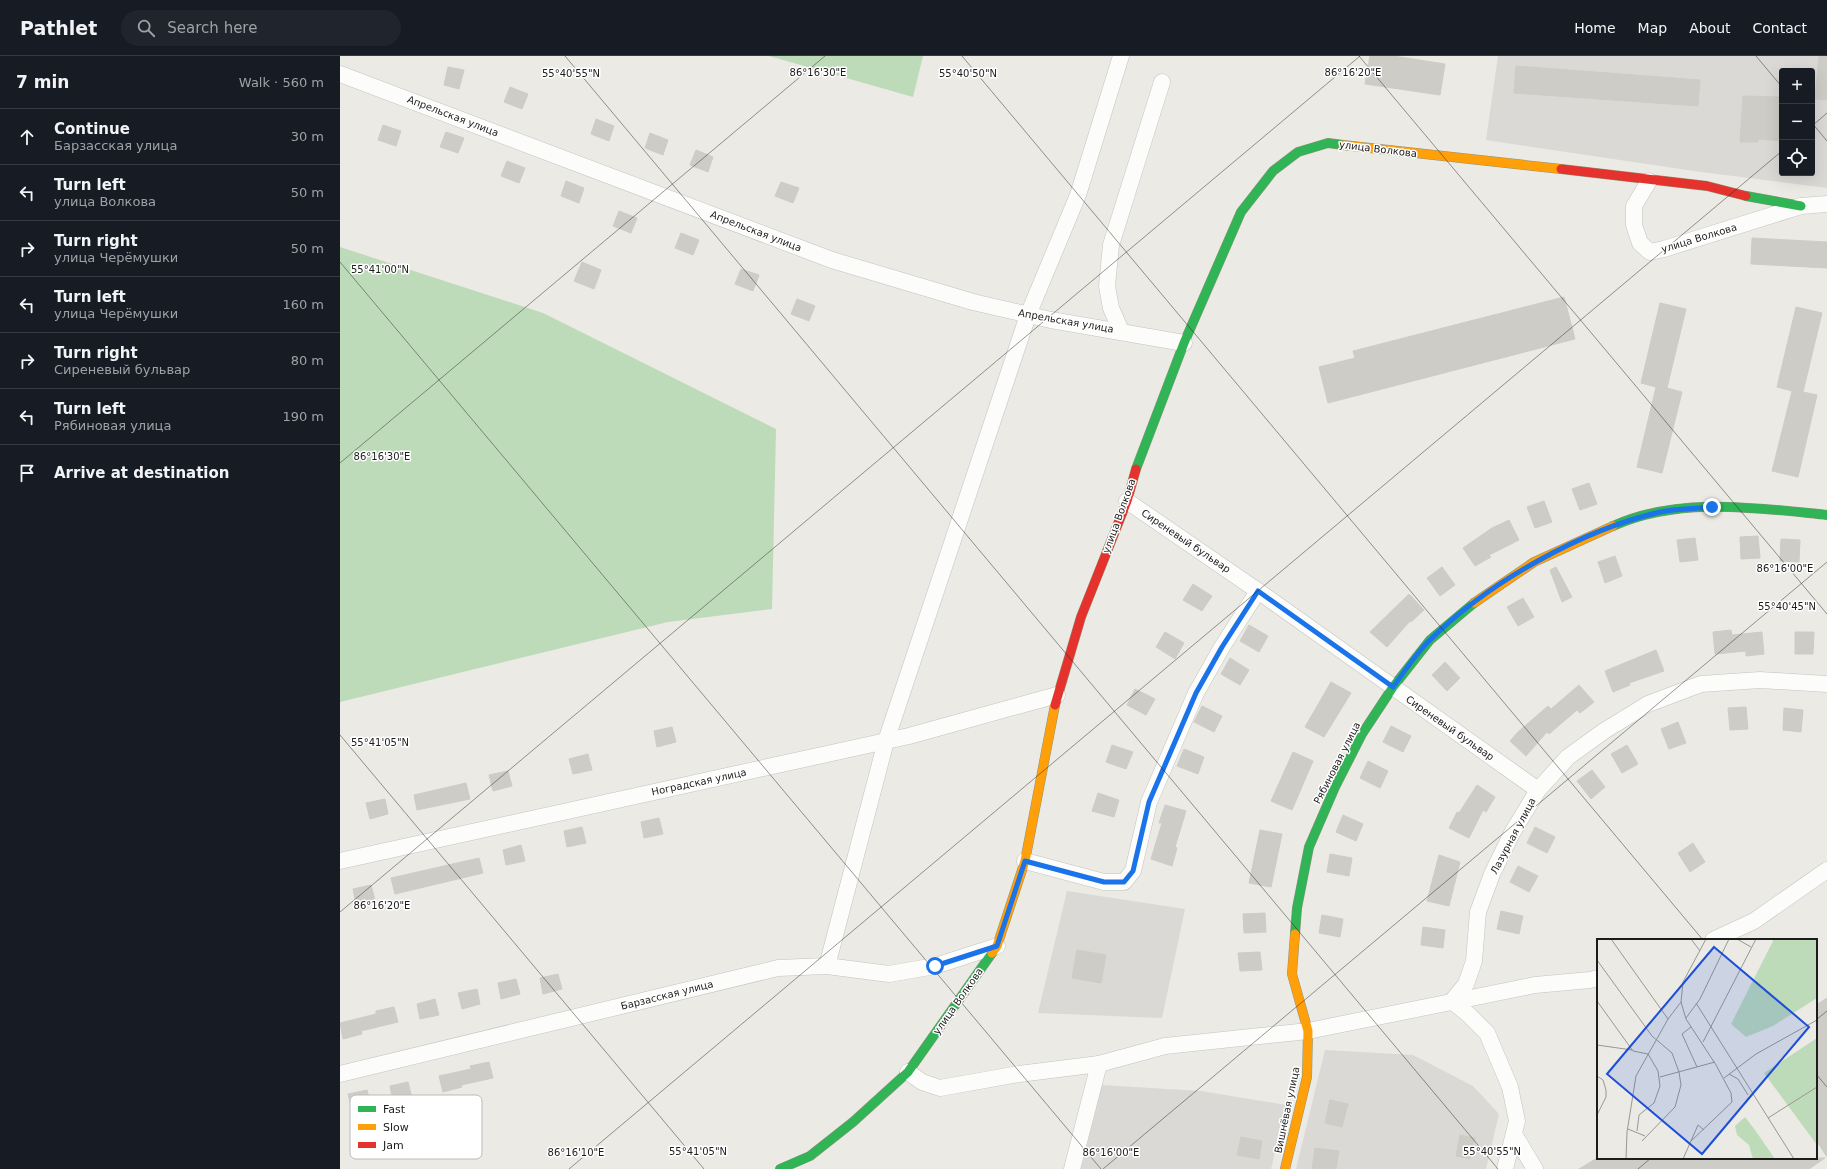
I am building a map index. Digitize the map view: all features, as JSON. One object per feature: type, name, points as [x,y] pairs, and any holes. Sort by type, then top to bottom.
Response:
[{"type":"street","points":[[827,966],[886,741],[1028,315],[1078,195],[1121,56]]},
{"type":"street","name":"Апрельская улица","points":[[340,74],[832,260],[973,302],[1028,315],[1184,343]]},
{"type":"street","points":[[1121,332],[1111,308],[1107,286],[1111,244],[1162,82]]},
{"type":"street","name":"улица Волкова","points":[[780,1169],[810,1156],[853,1122],[908,1072],[997,946],[1025,861],[1057,695],[1081,617],[1127,501],[1135,471],[1184,343],[1241,212],[1255,192],[1273,171],[1298,152],[1328,143],[1649,181],[1707,186],[1760,200],[1801,206],[1827,204]]},
{"type":"street","name":"улица Волкова","points":[[1649,181],[1634,206],[1634,225],[1640,243],[1650,252],[1664,249],[1801,206]]},
{"type":"street","name":"Сиреневый бульвар","points":[[1127,501],[1258,591],[1538,790]]},
{"type":"street","name":"Рябиновая улица","points":[[1308,1031],[1292,974],[1297,908],[1309,846],[1335,787],[1362,734],[1393,687],[1430,640],[1480,597],[1534,562],[1617,524],[1661,512],[1712,507],[1774,510],[1827,515]]},
{"type":"street","points":[[1025,861],[1104,882],[1124,882],[1133,871],[1149,802],[1196,693],[1222,647],[1258,591]]},
{"type":"street","name":"Лазурная улица","points":[[1452,1001],[1466,984],[1474,961],[1478,912],[1492,874],[1512,833],[1538,790],[1568,757],[1604,731],[1648,704],[1701,684],[1760,680],[1827,684]]},
{"type":"street","name":"Ноградская улица","points":[[340,861],[886,741],[1057,695]]},
{"type":"street","points":[[1715,939],[1754,921],[1827,870]]},
{"type":"street","name":"Барзасская улица","points":[[340,1074],[778,968],[827,966],[889,974],[935,966],[997,946]]},
{"type":"street","points":[[908,1072],[922,1082],[940,1088],[1019,1074],[1098,1064],[1165,1046],[1308,1031],[1536,985],[1597,978]]},
{"type":"street","points":[[1452,1001],[1469,1014],[1487,1033],[1510,1087],[1517,1121],[1505,1169]]},
{"type":"street","name":"Вишнёвая улица","points":[[1285,1169],[1307,1077],[1308,1031]]},
{"type":"street","points":[[1072,1169],[1098,1064]]},
{"type":"street","points":[[1514,1134],[1535,1169]]},
{"type":"shaded area","points":[[1498,56],[1827,56],[1827,188],[1694,171],[1486,140]]},
{"type":"shaded area","points":[[1067,891],[1185,909],[1162,1018],[1038,1013]]},
{"type":"shaded area","points":[[1325,1050],[1413,1055],[1473,1086],[1499,1114],[1486,1169],[1296,1169]]},
{"type":"shaded area","points":[[1102,1085],[1201,1091],[1286,1105],[1271,1169],[1081,1169]]},
{"type":"green space","points":[[769,56],[923,56],[913,97]]},
{"type":"green space","points":[[340,247],[543,313],[776,429],[772,609],[668,622],[340,702]]},
{"type":"building","points":[[1370,56],[1393,56],[1445,64],[1440,95],[1365,84]]},
{"type":"building","points":[[1819,56],[1827,56],[1827,100],[1815,99]]},
{"type":"building","points":[[1516,66],[1700,80],[1698,106],[1514,93]]},
{"type":"building","points":[[448,67],[464,70],[459,89],[444,85]]},
{"type":"building","points":[[510,87],[528,94],[522,109],[504,102]]},
{"type":"building","points":[[1743,96],[1779,97],[1779,141],[1758,139],[1758,142],[1740,142]]},
{"type":"building","points":[[596,119],[614,126],[609,141],[591,134]]},
{"type":"building","points":[[383,125],[401,131],[396,146],[378,140]]},
{"type":"building","points":[[446,132],[464,138],[458,153],[440,147]]},
{"type":"building","points":[[650,133],[668,140],[663,155],[645,148]]},
{"type":"building","points":[[696,150],[713,157],[708,172],[690,165]]},
{"type":"building","points":[[507,161],[525,168],[519,183],[501,176]]},
{"type":"building","points":[[566,181],[584,188],[579,203],[561,196]]},
{"type":"building","points":[[781,182],[799,188],[793,203],[775,196]]},
{"type":"building","points":[[619,211],[637,218],[631,233],[613,226]]},
{"type":"building","points":[[681,233],[699,240],[693,255],[675,248]]},
{"type":"building","points":[[1752,238],[1827,242],[1827,268],[1751,264]]},
{"type":"building","points":[[582,262],[601,270],[594,289],[574,281]]},
{"type":"building","points":[[741,269],[759,275],[753,291],[735,284]]},
{"type":"building","points":[[1564,297],[1575,339],[1328,403],[1319,367],[1355,358],[1353,351]]},
{"type":"building","points":[[797,299],[815,306],[809,321],[791,314]]},
{"type":"building","points":[[1660,303],[1686,309],[1667,388],[1682,392],[1662,473],[1637,467],[1656,387],[1641,383]]},
{"type":"building","points":[[1796,307],[1822,313],[1803,392],[1817,395],[1798,477],[1772,471],[1792,391],[1777,387]]},
{"type":"building","points":[[1589,483],[1597,504],[1580,510],[1572,489]]},
{"type":"building","points":[[1544,501],[1552,522],[1535,528],[1527,507]]},
{"type":"building","points":[[1509,520],[1519,540],[1489,555],[1491,557],[1475,566],[1463,548],[1492,528]]},
{"type":"building","points":[[1758,536],[1760,558],[1741,559],[1740,537]]},
{"type":"building","points":[[1695,538],[1698,560],[1680,562],[1677,540]]},
{"type":"building","points":[[1781,539],[1800,540],[1799,562],[1780,561]]},
{"type":"building","points":[[1615,556],[1622,576],[1605,583],[1598,562]]},
{"type":"building","points":[[1442,567],[1455,585],[1440,596],[1427,578]]},
{"type":"building","points":[[1556,567],[1572,597],[1562,602],[1550,570]]},
{"type":"building","points":[[1193,584],[1212,596],[1202,611],[1183,600]]},
{"type":"building","points":[[1409,594],[1424,610],[1411,622],[1410,621],[1387,647],[1370,632]]},
{"type":"building","points":[[1523,598],[1534,617],[1518,626],[1507,607]]},
{"type":"building","points":[[1249,625],[1268,636],[1259,652],[1240,641]]},
{"type":"building","points":[[1731,630],[1732,635],[1762,632],[1764,654],[1746,656],[1746,651],[1715,654],[1713,632]]},
{"type":"building","points":[[1165,632],[1184,643],[1175,659],[1156,647]]},
{"type":"building","points":[[1795,632],[1814,632],[1813,654],[1795,654]]},
{"type":"building","points":[[1656,650],[1664,671],[1629,683],[1630,685],[1613,692],[1605,671]]},
{"type":"building","points":[[1230,658],[1249,670],[1240,685],[1221,674]]},
{"type":"building","points":[[1445,662],[1460,678],[1447,691],[1432,675]]},
{"type":"building","points":[[1331,682],[1351,693],[1324,737],[1305,727]]},
{"type":"building","points":[[1579,685],[1594,702],[1580,713],[1577,710],[1549,734],[1547,732],[1526,756],[1510,741],[1519,731],[1548,706],[1551,709]]},
{"type":"building","points":[[1135,689],[1155,699],[1146,715],[1127,705]]},
{"type":"building","points":[[1202,706],[1222,716],[1214,732],[1194,722]]},
{"type":"building","points":[[1746,707],[1748,729],[1730,730],[1728,708]]},
{"type":"building","points":[[1784,708],[1803,710],[1801,732],[1783,730]]},
{"type":"building","points":[[1678,722],[1686,743],[1669,749],[1661,729]]},
{"type":"building","points":[[1391,726],[1411,736],[1403,752],[1383,742]]},
{"type":"building","points":[[672,727],[676,742],[657,747],[654,731]]},
{"type":"building","points":[[1112,745],[1133,752],[1126,769],[1106,762]]},
{"type":"building","points":[[1627,745],[1638,764],[1622,773],[1611,754]]},
{"type":"building","points":[[1184,749],[1204,757],[1198,774],[1177,766]]},
{"type":"building","points":[[1293,752],[1313,761],[1292,810],[1271,801]]},
{"type":"building","points":[[588,754],[592,770],[573,774],[569,759]]},
{"type":"building","points":[[1368,761],[1388,771],[1380,788],[1360,778]]},
{"type":"building","points":[[1592,770],[1605,787],[1591,799],[1577,781]]},
{"type":"building","points":[[508,771],[512,786],[493,791],[489,775]]},
{"type":"building","points":[[466,783],[470,799],[417,810],[414,795]]},
{"type":"building","points":[[1477,785],[1495,797],[1486,812],[1483,810],[1469,838],[1449,828],[1457,812],[1459,813]]},
{"type":"building","points":[[1098,793],[1119,800],[1114,817],[1092,811]]},
{"type":"building","points":[[385,799],[388,814],[370,819],[366,803]]},
{"type":"building","points":[[1165,805],[1186,811],[1175,847],[1177,848],[1172,866],[1151,859],[1162,823],[1159,823]]},
{"type":"building","points":[[1343,815],[1363,824],[1356,841],[1336,832]]},
{"type":"building","points":[[659,818],[663,834],[644,838],[641,822]]},
{"type":"building","points":[[582,827],[586,843],[567,847],[564,831]]},
{"type":"building","points":[[1535,827],[1555,837],[1547,853],[1527,843]]},
{"type":"building","points":[[1260,830],[1282,834],[1271,887],[1249,883]]},
{"type":"building","points":[[1693,843],[1705,862],[1690,872],[1678,853]]},
{"type":"building","points":[[521,845],[525,861],[506,865],[503,850]]},
{"type":"building","points":[[1330,854],[1352,858],[1349,876],[1327,872]]},
{"type":"building","points":[[1439,855],[1460,862],[1449,906],[1427,901]]},
{"type":"building","points":[[479,858],[483,873],[395,894],[391,878]]},
{"type":"building","points":[[1518,866],[1538,876],[1529,892],[1510,882]]},
{"type":"building","points":[[371,885],[375,900],[356,904],[353,889]]},
{"type":"building","points":[[1501,911],[1523,916],[1519,934],[1497,929]]},
{"type":"building","points":[[1265,913],[1266,932],[1244,933],[1243,914]]},
{"type":"building","points":[[1322,915],[1343,919],[1340,937],[1319,933]]},
{"type":"building","points":[[1423,927],[1445,930],[1443,948],[1421,945]]},
{"type":"building","points":[[1077,950],[1106,955],[1101,983],[1072,978]]},
{"type":"building","points":[[1260,952],[1262,970],[1240,971],[1238,953]]},
{"type":"building","points":[[558,974],[562,989],[543,994],[540,978]]},
{"type":"building","points":[[516,979],[520,994],[501,999],[498,983]]},
{"type":"building","points":[[477,989],[480,1004],[462,1009],[458,993]]},
{"type":"building","points":[[1827,998],[1827,1157],[1817,1142],[1817,1004]]},
{"type":"building","points":[[435,999],[439,1015],[420,1019],[417,1004]]},
{"type":"building","points":[[394,1007],[398,1022],[361,1031],[362,1034],[343,1039],[340,1023],[376,1014],[376,1011]]},
{"type":"building","points":[[489,1062],[493,1078],[461,1085],[462,1087],[443,1092],[439,1076],[471,1069],[470,1066]]},
{"type":"building","points":[[408,1082],[411,1095],[392,1095],[390,1086]]},
{"type":"building","points":[[367,1090],[368,1095],[350,1095],[350,1102],[348,1094]]},
{"type":"building","points":[[1330,1100],[1348,1104],[1342,1127],[1325,1123]]},
{"type":"building","points":[[1460,1135],[1475,1138],[1470,1159],[1456,1156]]},
{"type":"building","points":[[1241,1137],[1262,1141],[1259,1159],[1237,1155]]},
{"type":"building","points":[[1315,1148],[1339,1151],[1336,1169],[1312,1169]]},
{"type":"building","points":[[1597,1158],[1825,1158],[1809,1169],[1579,1169]]},
{"type":"traffic: fast","points":[[1136,469],[1184,343],[1241,212],[1273,171],[1298,152],[1328,143],[1343,145]]},
{"type":"traffic: fast","points":[[1746,196],[1801,206]]},
{"type":"traffic: fast","points":[[1613,526],[1638,517],[1692,507],[1746,507],[1827,515]]},
{"type":"traffic: fast","points":[[1295,934],[1297,908],[1309,847],[1335,787],[1362,734],[1393,687],[1430,640],[1474,603]]},
{"type":"traffic: fast","points":[[780,1169],[810,1156],[853,1122],[908,1072],[992,953]]},
{"type":"traffic: slow","points":[[1343,145],[1561,169]]},
{"type":"traffic: slow","points":[[1474,603],[1534,562],[1613,526]]},
{"type":"traffic: slow","points":[[992,953],[997,946],[1025,861],[1055,705]]},
{"type":"traffic: slow","points":[[1285,1169],[1307,1077],[1308,1031],[1292,974],[1295,934]]},
{"type":"traffic: jam","points":[[1561,169],[1707,186],[1746,196]]},
{"type":"traffic: jam","points":[[1055,705],[1081,617],[1127,501],[1136,469]]},
{"type":"route","points":[[935,966],[997,946],[1025,861],[1104,882],[1124,882],[1133,871],[1149,802],[1196,693],[1222,647],[1258,591],[1393,687],[1430,640],[1480,597],[1534,562],[1617,524],[1661,512],[1712,507]]}]
